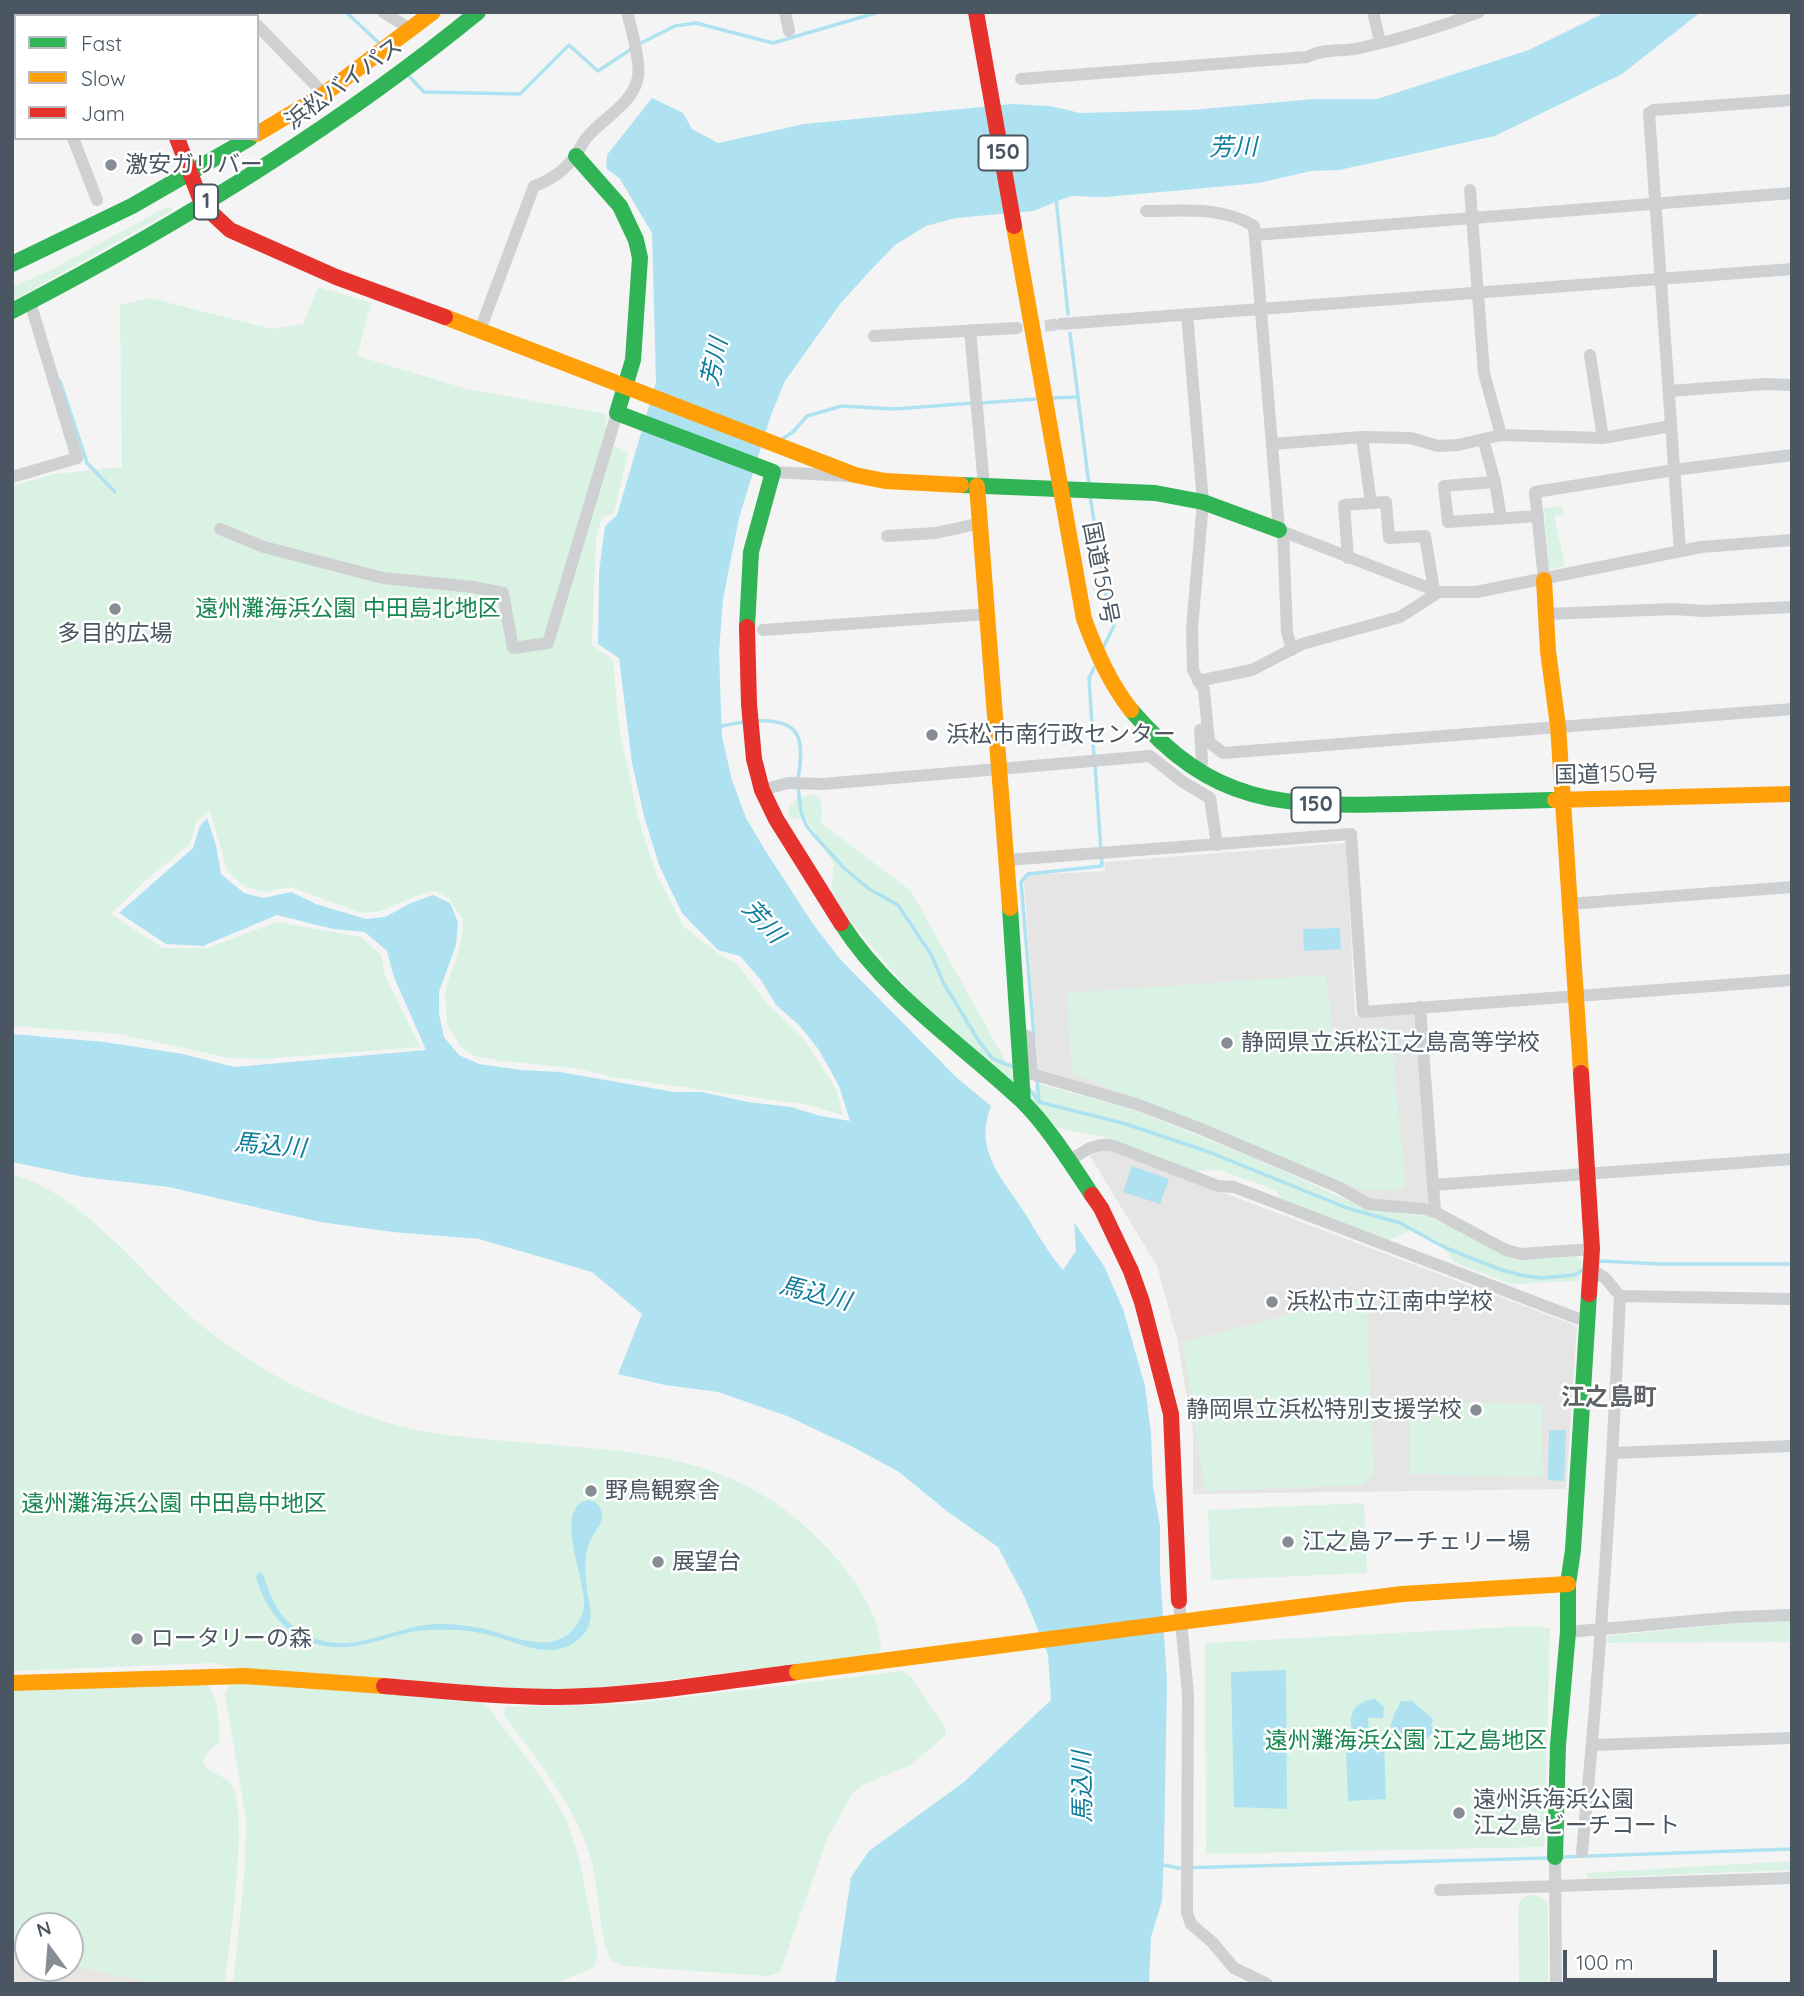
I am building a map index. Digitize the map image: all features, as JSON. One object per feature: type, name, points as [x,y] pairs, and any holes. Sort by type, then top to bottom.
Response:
[{"type":"main road","name":"浜松バイパス","points":[[259,133],[324,94],[433,12]]},
{"type":"main road","name":"浜松バイパス","points":[[12,311],[123,252],[280,157],[416,61],[478,12]]},
{"type":"main road","name":"国道150号","points":[[976,12],[1084,619],[1092,645],[1118,694],[1146,730],[1191,766],[1234,787],[1262,797],[1326,806],[1792,794]]},
{"type":"main road","name":"国道150号","points":[[984,12],[991,85]]},
{"type":"main road","points":[[178,140],[202,204],[230,230],[336,277],[855,475],[885,481],[1155,493],[1203,502],[1281,531]]},
{"type":"main road","name":"1","points":[[14,258],[132,206],[247,140]]},
{"type":"main road","points":[[576,156],[620,206],[636,240],[640,258],[633,360],[628,389],[617,413],[772,472],[751,552],[747,604],[754,759],[762,790],[776,819],[838,920],[885,980],[914,1009],[1023,1102],[1101,1208],[1121,1248],[1142,1302],[1171,1415],[1179,1601]]},
{"type":"main road","points":[[981,486],[981,523],[1023,1102]]},
{"type":"main road","points":[[1544,580],[1558,726],[1592,1249],[1573,1550],[1568,1584],[1569,1632],[1558,1745],[1555,1857]]},
{"type":"main road","points":[[12,1683],[246,1676],[490,1695],[559,1697],[628,1693],[1411,1593],[1568,1584]]},
{"type":"street","points":[[383,12],[405,33]]},
{"type":"street","points":[[480,330],[534,186],[548,182],[576,156],[587,136],[615,111],[633,90],[639,77],[627,12]]},
{"type":"street","points":[[785,12],[789,31]]},
{"type":"street","points":[[1373,12],[1380,42]]},
{"type":"street","points":[[1021,79],[1307,57],[1317,52],[1359,48],[1439,27],[1479,12]]},
{"type":"street","points":[[259,27],[324,94]]},
{"type":"street","points":[[1680,551],[1649,113],[1654,110],[1792,100]]},
{"type":"street","points":[[74,140],[97,200]]},
{"type":"street","points":[[1470,190],[1484,373],[1501,435]]},
{"type":"street","points":[[1255,235],[1792,193]]},
{"type":"street","points":[[1146,211],[1216,211],[1241,218],[1254,226],[1265,377],[1281,531],[1287,632],[1292,650]]},
{"type":"street","points":[[1061,324],[1792,269]]},
{"type":"street","points":[[12,477],[77,458],[30,302]]},
{"type":"street","points":[[1187,314],[1203,502],[1192,628],[1194,670],[1204,690],[1209,742],[1223,753],[1792,709]]},
{"type":"street","points":[[874,336],[1017,328]]},
{"type":"street","points":[[970,330],[981,486]]},
{"type":"street","points":[[1590,355],[1603,439]]},
{"type":"street","points":[[1669,391],[1765,384],[1792,385]]},
{"type":"street","points":[[219,529],[264,547],[383,578],[473,587],[503,593],[513,648],[548,643],[617,413]]},
{"type":"street","points":[[1272,444],[1362,437],[1411,438],[1438,446],[1458,445],[1501,435],[1603,439],[1671,426]]},
{"type":"street","points":[[1362,437],[1371,503]]},
{"type":"street","points":[[1483,439],[1495,482],[1501,518]]},
{"type":"street","points":[[1544,580],[1535,492],[1792,455]]},
{"type":"street","points":[[772,472],[855,475]]},
{"type":"street","points":[[1495,482],[1444,486],[1448,522],[1538,516]]},
{"type":"street","points":[[1348,558],[1344,505],[1386,502],[1389,538],[1425,536],[1437,591]]},
{"type":"street","points":[[887,536],[936,533],[981,523]]},
{"type":"street","points":[[1281,531],[1437,591],[1476,592],[1700,547],[1792,540]]},
{"type":"street","points":[[1198,681],[1252,670],[1302,644],[1399,617],[1437,591]]},
{"type":"street","points":[[1546,614],[1792,607]]},
{"type":"street","points":[[763,630],[988,614]]},
{"type":"street","points":[[1198,681],[1196,693],[1202,762]]},
{"type":"street","points":[[762,790],[788,783],[822,784],[1150,756],[1183,782],[1210,798],[1213,846]]},
{"type":"street","points":[[1205,803],[1213,846]]},
{"type":"street","points":[[1007,860],[1351,834],[1363,1012],[1792,980]]},
{"type":"street","points":[[1569,904],[1792,887]]},
{"type":"street","points":[[1420,1007],[1435,1212]]},
{"type":"street","points":[[1019,1033],[1029,1037],[1032,1074],[1136,1104],[1256,1150],[1338,1187],[1368,1204],[1435,1212],[1506,1250],[1521,1254],[1592,1249]]},
{"type":"street","points":[[1069,1161],[1104,1143],[1114,1146],[1218,1186],[1234,1187],[1587,1322]]},
{"type":"street","points":[[1433,1185],[1792,1159]]},
{"type":"street","points":[[1582,1852],[1602,1630],[1614,1453],[1620,1296],[1606,1279],[1590,1268]]},
{"type":"street","points":[[1620,1296],[1792,1299]]},
{"type":"street","points":[[1614,1453],[1792,1446]]},
{"type":"street","points":[[1179,1601],[1188,1695],[1186,1904],[1191,1924],[1212,1942],[1234,1968],[1268,1984]]},
{"type":"street","points":[[1569,1632],[1736,1617],[1792,1615]]},
{"type":"street","points":[[1592,1745],[1792,1738]]},
{"type":"street","points":[[1555,1857],[1556,1984]]},
{"type":"street","points":[[1440,1890],[1554,1883],[1792,1878]]},
{"type":"shaded area","name":"静岡県立浜松江之島高等学校","points":[[1346,843],[1355,1016],[1416,1013],[1429,1203],[1368,1198],[1141,1100],[1038,1069],[1024,881],[1030,875],[1105,871],[1105,862]]},
{"type":"shaded area","name":"浜松市立江南中学校","points":[[1102,1147],[1577,1326],[1566,1489],[1193,1494],[1193,1432],[1177,1339],[1157,1266],[1090,1156]]},
{"type":"green space","points":[[167,207],[173,210],[12,301],[12,287],[47,272]]},
{"type":"green space","name":"遠州灘海浜公園 中田島北地区","points":[[318,287],[371,303],[357,356],[467,389],[606,414],[605,441],[628,452],[614,513],[602,517],[596,538],[592,645],[613,660],[619,727],[638,817],[656,874],[684,927],[720,955],[737,964],[765,1001],[804,1039],[836,1089],[843,1115],[809,1105],[612,1077],[575,1068],[474,1056],[460,1046],[447,1024],[445,993],[461,941],[463,920],[449,898],[434,891],[380,911],[362,913],[290,887],[265,892],[245,887],[227,871],[210,810],[196,822],[190,844],[148,878],[111,914],[163,948],[207,948],[277,922],[361,937],[381,955],[385,976],[420,1047],[263,1059],[229,1058],[120,1034],[12,1026],[12,486],[55,474],[122,467],[120,305],[150,298],[272,329],[303,324]]},
{"type":"green space","points":[[1562,506],[1563,514],[1554,516],[1565,566],[1549,569],[1544,508]]},
{"type":"green space","points":[[811,794],[819,797],[822,805],[821,823],[911,891],[1016,1080],[1011,1085],[919,1002],[854,925],[831,893],[834,864],[806,818],[794,819],[789,815],[788,808],[796,800]]},
{"type":"green space","points":[[1326,975],[1333,1033],[1390,1028],[1406,1189],[1364,1191],[1072,1073],[1067,993]]},
{"type":"green space","points":[[1036,1083],[1134,1110],[1254,1158],[1367,1209],[1427,1216],[1518,1260],[1577,1256],[1583,1263],[1580,1281],[1511,1284],[1454,1262],[1439,1241],[1412,1230],[1389,1240],[1282,1199],[1275,1190],[1220,1170],[1191,1171],[1105,1137],[1058,1128],[1032,1103]]},
{"type":"green space","name":"遠州灘海浜公園 中田島中地区","points":[[12,1174],[39,1185],[89,1218],[178,1305],[222,1341],[269,1372],[343,1407],[420,1431],[592,1448],[681,1462],[722,1475],[762,1495],[800,1522],[837,1559],[852,1579],[877,1624],[881,1648],[879,1652],[604,1688],[491,1687],[235,1668],[214,1663],[12,1671]]},
{"type":"green space","points":[[1366,1295],[1374,1473],[1363,1485],[1205,1491],[1183,1342]]},
{"type":"green space","points":[[1409,1401],[1542,1404],[1543,1477],[1410,1474]]},
{"type":"green space","name":"江之島アーチェリー場","points":[[1364,1503],[1367,1573],[1211,1580],[1208,1510]]},
{"type":"green space","points":[[1792,1621],[1792,1642],[1607,1643],[1608,1636],[1737,1623]]},
{"type":"green space","name":"遠州灘海浜公園 江之島地区","points":[[1529,1626],[1550,1628],[1544,1847],[1206,1854],[1205,1643]]},
{"type":"green space","points":[[902,1671],[910,1676],[945,1727],[946,1735],[911,1765],[862,1785],[851,1795],[827,1839],[780,1972],[767,1976],[622,1966],[611,1960],[604,1937],[594,1871],[584,1839],[554,1783],[504,1715],[505,1707],[629,1704]]},
{"type":"green space","points":[[235,1683],[480,1702],[487,1706],[543,1780],[566,1819],[580,1862],[598,1956],[593,1968],[554,1984],[233,1984],[245,1868],[246,1819],[225,1694],[229,1685]]},
{"type":"green space","points":[[200,1684],[207,1685],[211,1690],[218,1712],[219,1742],[205,1755],[203,1763],[232,1786],[237,1801],[239,1823],[225,1984],[156,1984],[84,1968],[84,1912],[14,1912],[12,1954],[12,1691]]},
{"type":"green space","points":[[1792,1861],[1792,1870],[1587,1878],[1586,1873]]},
{"type":"green space","points":[[1528,1895],[1541,1897],[1548,1907],[1548,1984],[1519,1984],[1518,1908],[1521,1900]]},
{"type":"sand","points":[[12,1954],[14,1982],[84,1982],[84,1968],[156,1984],[12,1984]]},
{"type":"water","points":[[1606,12],[1701,12],[1622,74],[1495,136],[1339,170],[1311,171],[1259,183],[1105,197],[1071,196],[1033,211],[956,218],[926,226],[895,245],[840,304],[785,381],[771,415],[739,518],[723,599],[719,652],[722,737],[732,780],[746,818],[765,850],[813,924],[840,959],[956,1077],[991,1106],[986,1123],[986,1138],[993,1165],[1063,1270],[1076,1251],[1074,1222],[1104,1266],[1123,1309],[1145,1386],[1151,1433],[1153,1486],[1160,1526],[1167,1682],[1162,1901],[1151,1937],[1149,1984],[835,1984],[851,1877],[869,1851],[964,1782],[1051,1700],[1048,1655],[1025,1598],[998,1547],[948,1512],[899,1472],[787,1416],[718,1392],[665,1385],[618,1374],[642,1314],[592,1272],[479,1239],[393,1232],[320,1222],[169,1187],[84,1177],[12,1162],[12,1034],[104,1042],[183,1054],[234,1067],[426,1050],[394,977],[387,951],[365,932],[333,929],[277,915],[203,946],[166,944],[119,913],[193,848],[200,826],[207,818],[216,845],[221,874],[244,893],[263,898],[291,892],[316,904],[366,919],[385,917],[433,895],[450,903],[458,922],[456,945],[439,992],[439,1014],[444,1037],[459,1055],[479,1064],[560,1072],[674,1092],[702,1092],[748,1102],[791,1107],[850,1121],[839,1086],[819,1050],[799,1025],[776,1005],[761,980],[740,956],[718,950],[682,913],[659,865],[644,816],[632,763],[619,658],[598,644],[599,572],[605,526],[617,515],[656,382],[652,233],[620,179],[606,168],[607,155],[652,98],[683,113],[692,129],[718,143],[804,124],[1012,104],[1050,106],[1080,113],[1191,110],[1314,99],[1377,99],[1529,50]]},
{"type":"water","points":[[1340,928],[1341,949],[1304,951],[1303,929]]},
{"type":"water","points":[[1132,1166],[1169,1179],[1160,1204],[1123,1192]]},
{"type":"water","points":[[1549,1430],[1566,1430],[1564,1481],[1548,1480]]},
{"type":"water","points":[[588,1500],[599,1506],[602,1519],[589,1543],[586,1557],[589,1626],[580,1638],[561,1649],[541,1650],[490,1635],[459,1630],[417,1631],[351,1647],[313,1643],[302,1639],[284,1626],[265,1599],[256,1578],[259,1572],[263,1574],[275,1604],[286,1620],[303,1633],[331,1642],[364,1640],[432,1624],[482,1628],[536,1642],[557,1640],[575,1627],[584,1610],[572,1517],[577,1506]]},
{"type":"water","points":[[1286,1670],[1287,1809],[1234,1807],[1231,1672]]},
{"type":"water","points":[[1375,1699],[1384,1707],[1383,1718],[1368,1718],[1369,1735],[1357,1741],[1351,1726],[1352,1713],[1360,1704]]},
{"type":"water","points":[[1401,1701],[1412,1701],[1433,1719],[1431,1725],[1435,1730],[1427,1739],[1415,1727],[1401,1735],[1392,1735],[1392,1722]]},
{"type":"water","points":[[1384,1745],[1386,1799],[1348,1801],[1346,1746]]},
{"type":"waterway","points":[[346,12],[378,42]]},
{"type":"waterway","points":[[639,44],[675,26],[696,23],[773,43],[879,12]]},
{"type":"waterway","points":[[409,76],[424,92],[520,94],[569,45],[598,71],[633,48]]},
{"type":"waterway","points":[[1056,198],[1068,314]]},
{"type":"waterway","points":[[1070,333],[1089,485]]},
{"type":"waterway","points":[[60,381],[87,463],[115,492]]},
{"type":"waterway","points":[[1051,398],[1077,397]]},
{"type":"waterway","points":[[981,403],[1036,399]]},
{"type":"waterway","points":[[782,439],[793,432],[807,416],[842,406],[894,409],[973,403]]},
{"type":"waterway","points":[[1090,496],[1106,595],[1114,626],[1103,648]]},
{"type":"waterway","points":[[1094,668],[1089,678],[1094,757]]},
{"type":"waterway","points":[[754,721],[782,723],[796,734],[801,752],[798,779]]},
{"type":"waterway","points":[[716,727],[743,722]]},
{"type":"waterway","points":[[1034,1037],[1021,882],[1028,874],[1102,866],[1095,765]]},
{"type":"waterway","points":[[798,786],[801,812],[806,825],[844,868],[869,889],[898,905],[932,956],[943,982],[980,1043],[993,1059],[1014,1067]]},
{"type":"waterway","points":[[1037,1080],[1039,1100]]},
{"type":"waterway","points":[[1028,1087],[1039,1102],[1126,1124],[1209,1152],[1347,1208],[1400,1223],[1446,1248],[1499,1269],[1541,1278],[1574,1275],[1585,1269]]},
{"type":"waterway","points":[[1598,1262],[1792,1264]]},
{"type":"waterway","points":[[1561,1857],[1792,1849]]},
{"type":"waterway","points":[[1159,1864],[1178,1868],[1549,1858]]},
{"type":"tunnel","points":[[1027,328],[1061,324]]},
{"type":"traffic: fast","points":[[12,311],[134,245],[253,174],[368,96],[478,12]]},
{"type":"traffic: fast","points":[[12,264],[132,206],[247,140]]},
{"type":"traffic: fast","points":[[576,156],[620,206],[636,240],[640,258],[633,360],[617,413],[773,472],[751,552],[747,627]]},
{"type":"traffic: fast","points":[[961,485],[1155,493],[1203,502],[1279,530]]},
{"type":"traffic: fast","points":[[1131,710],[1161,742],[1191,766],[1221,783],[1252,794],[1285,801],[1358,805],[1555,800]]},
{"type":"traffic: fast","points":[[1010,908],[1023,1102]]},
{"type":"traffic: fast","points":[[841,923],[880,973],[902,996],[1031,1110],[1092,1195]]},
{"type":"traffic: fast","points":[[1555,1857],[1558,1745],[1568,1632],[1568,1584],[1573,1550],[1589,1294]]},
{"type":"traffic: slow","points":[[259,133],[324,94],[433,12]]},
{"type":"traffic: slow","points":[[1014,226],[1084,619],[1104,666],[1131,710]]},
{"type":"traffic: slow","points":[[445,317],[855,475],[885,481],[961,485]]},
{"type":"traffic: slow","points":[[977,486],[1010,908]]},
{"type":"traffic: slow","points":[[1544,580],[1548,651],[1558,726],[1581,1073]]},
{"type":"traffic: slow","points":[[1555,800],[1792,794]]},
{"type":"traffic: slow","points":[[1203,1619],[1402,1594],[1568,1584]]},
{"type":"traffic: slow","points":[[797,1672],[1203,1619]]},
{"type":"traffic: slow","points":[[12,1683],[245,1676],[384,1686]]},
{"type":"traffic: jam","points":[[976,12],[1014,226]]},
{"type":"traffic: jam","points":[[178,140],[202,204],[230,230],[336,277],[445,317]]},
{"type":"traffic: jam","points":[[747,627],[754,759],[762,790],[776,819],[841,923]]},
{"type":"traffic: jam","points":[[1581,1073],[1592,1249],[1589,1294]]},
{"type":"traffic: jam","points":[[1092,1195],[1131,1271],[1142,1302],[1171,1414],[1179,1601]]},
{"type":"traffic: jam","points":[[384,1686],[515,1696],[589,1696],[678,1688],[797,1672]]},
{"type":"place","name":"激安ガリバー","points":[[111,165]]},
{"type":"place","name":"多目的広場","points":[[115,609]]},
{"type":"place","name":"浜松市南行政センター","points":[[932,735]]},
{"type":"place","name":"静岡県立浜松江之島高等学校","points":[[1227,1043]]},
{"type":"place","name":"浜松市立江南中学校","points":[[1272,1302]]},
{"type":"place","name":"静岡県立浜松特別支援学校","points":[[1476,1410]]},
{"type":"place","name":"野鳥観察舎","points":[[591,1491]]},
{"type":"place","name":"江之島アーチェリー場","points":[[1288,1542]]},
{"type":"place","name":"展望台","points":[[658,1562]]},
{"type":"place","name":"ロータリーの森","points":[[137,1639]]},
{"type":"place","name":"遠州浜海浜公園 江之島ビーチコート","points":[[1459,1813]]},
{"type":"district","name":"江之島町","points":[[1609,1398]]},
{"type":"water label","name":"芳川","points":[[1233,148]]},
{"type":"water label","name":"芳川","points":[[715,362]]},
{"type":"water label","name":"芳川","points":[[763,922]]},
{"type":"water label","name":"馬込川","points":[[270,1146]]},
{"type":"water label","name":"馬込川","points":[[815,1294]]},
{"type":"water label","name":"馬込川","points":[[1083,1787]]}]
